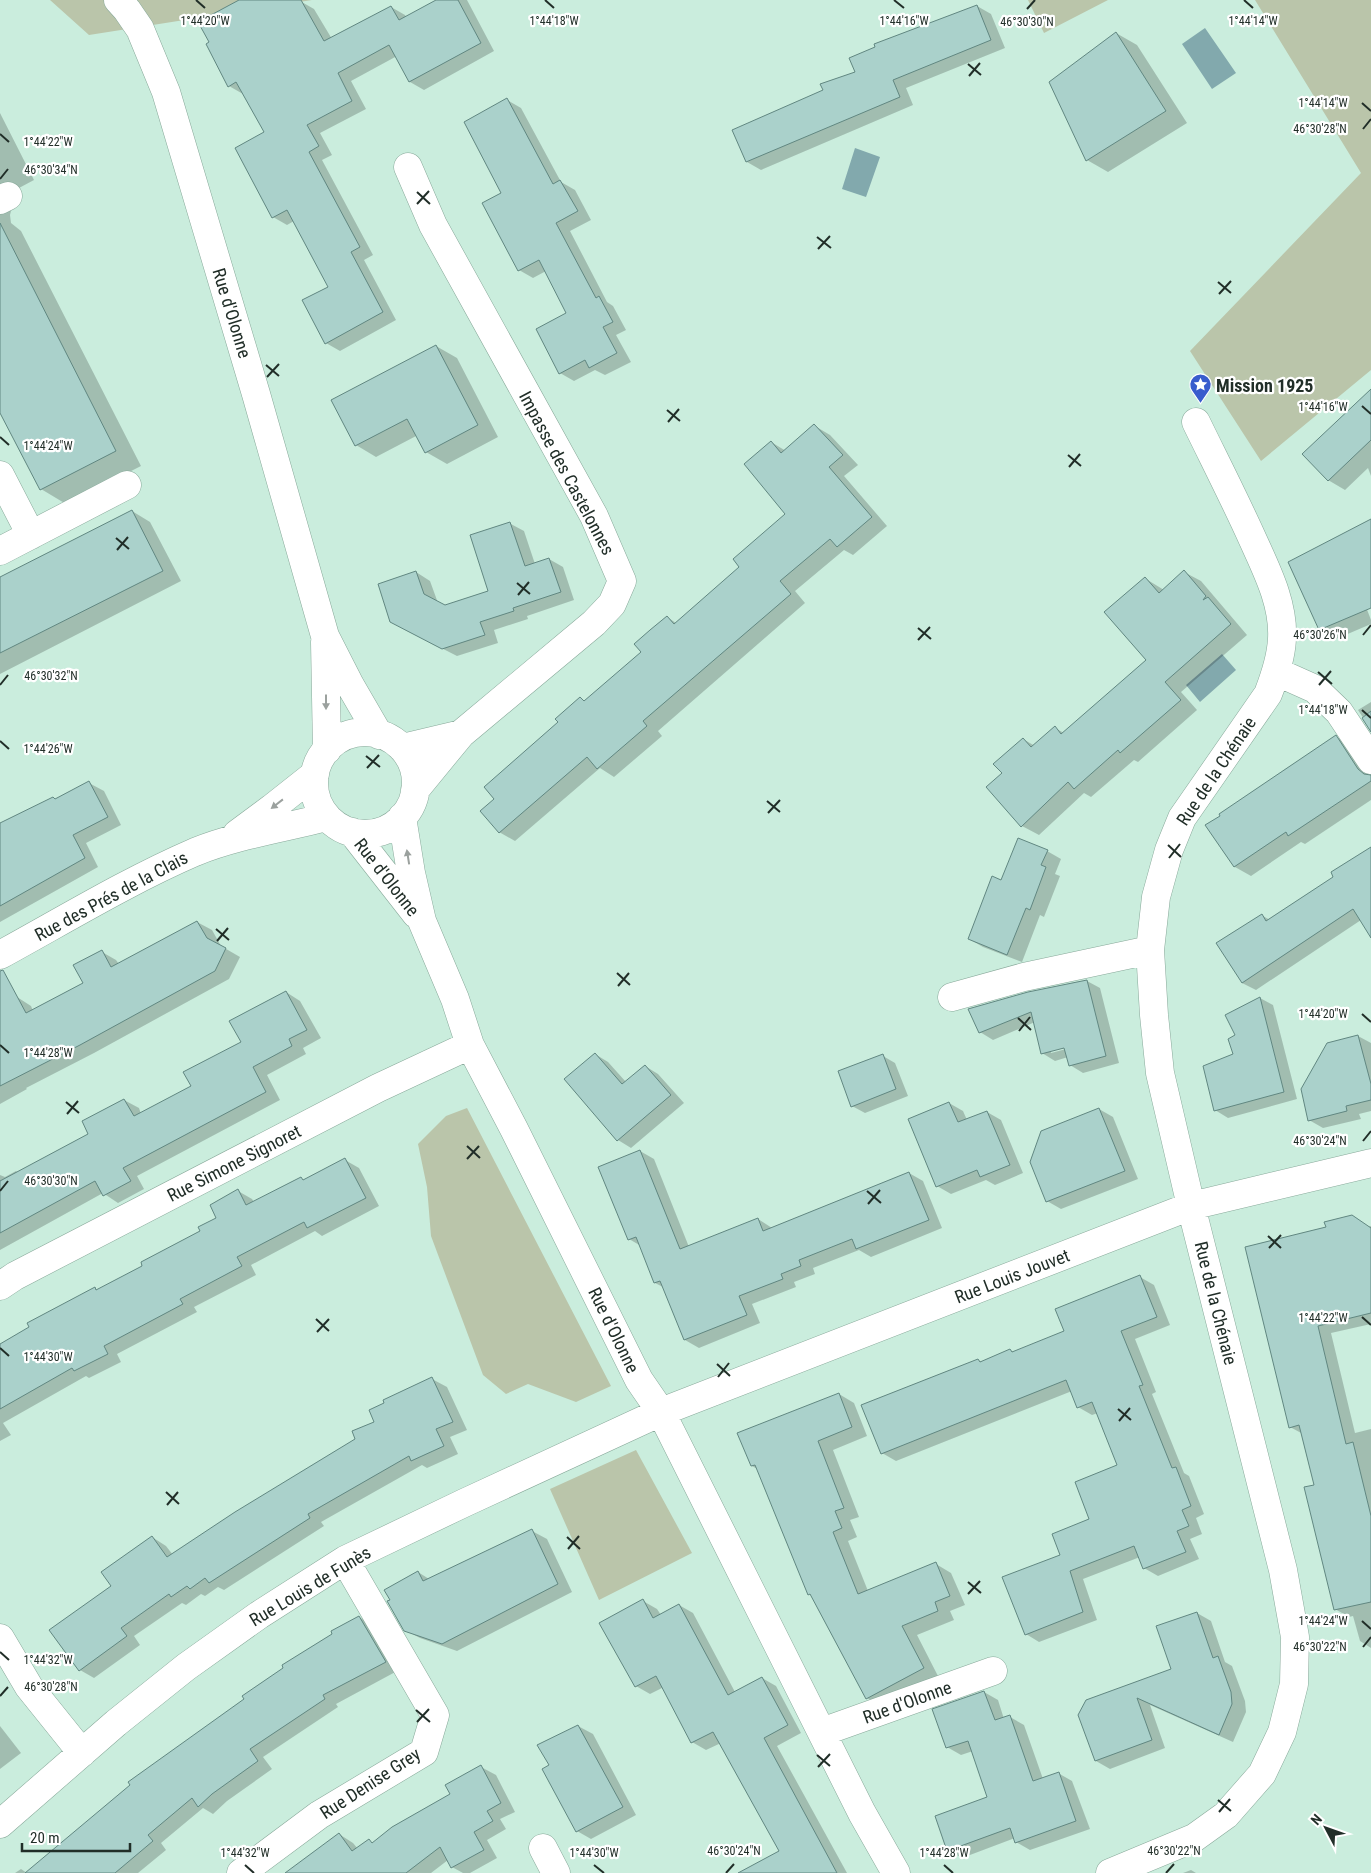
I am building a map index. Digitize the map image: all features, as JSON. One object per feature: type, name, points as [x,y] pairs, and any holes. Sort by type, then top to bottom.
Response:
[{"type":"street","name":"Rue d'Olonne","points":[[118,0],[140,30],[166,92],[256,394],[325,636],[350,684],[391,742],[412,762],[416,780],[414,797],[407,813],[394,826],[378,833],[362,834],[340,827],[327,817],[316,796],[321,762],[325,636]]},
{"type":"street","name":"Impasse des Castelonnes","points":[[408,167],[433,225],[594,516],[622,581],[612,604],[594,623],[461,734],[415,790]]},
{"type":"street","name":"Rue de la Chénaie","points":[[1110,1873],[1194,1838],[1226,1815],[1262,1774],[1282,1732],[1294,1684],[1296,1637],[1283,1570],[1191,1206],[1160,1073],[1154,1015],[1150,950],[1156,897],[1168,850],[1182,818],[1268,694],[1277,672],[1282,638],[1278,604],[1269,576],[1245,521],[1196,422]]},
{"type":"street","points":[[0,475],[31,535]]},
{"type":"street","points":[[0,552],[127,485]]},
{"type":"street","points":[[1277,672],[1315,688],[1340,712],[1371,760]]},
{"type":"street","points":[[321,762],[339,740],[354,734],[371,733],[391,742]]},
{"type":"street","name":"Impasse des Castelonnes","points":[[391,742],[461,734]]},
{"type":"street","name":"Rue des Prés de la Clais","points":[[225,842],[272,808],[321,762]]},
{"type":"street","name":"Rue des Prés de la Clais","points":[[0,955],[121,888],[196,852],[225,842],[327,817]]},
{"type":"street","name":"Rue d'Olonne","points":[[402,818],[411,873],[422,921],[455,999],[470,1045],[639,1380],[661,1412],[862,1813],[896,1873]]},
{"type":"street","name":"Rue d'Olonne","points":[[352,832],[422,921]]},
{"type":"street","points":[[952,997],[1024,977],[1150,950]]},
{"type":"street","name":"Rue Simone Signoret","points":[[0,1286],[15,1276],[369,1092],[470,1045]]},
{"type":"street","name":"Rue Louis Jouvet","points":[[661,1412],[1191,1206],[1371,1163]]},
{"type":"street","name":"Rue Louis de Funès","points":[[0,1824],[186,1667],[259,1615],[345,1560],[661,1412]]},
{"type":"street","name":"Rue Denise Grey","points":[[241,1873],[319,1816],[424,1752],[435,1715],[345,1560]]},
{"type":"street","points":[[0,1638],[29,1687],[82,1753]]},
{"type":"street","name":"Rue d'Olonne","points":[[822,1732],[993,1671]]},
{"type":"street","points":[[543,1848],[556,1873]]},
{"type":"green space","points":[[50,0],[312,0],[89,35]]},
{"type":"green space","points":[[1028,0],[1108,0],[1044,33]]},
{"type":"green space","points":[[1255,0],[1371,0],[1371,370],[1261,461],[1190,351],[1361,173]]},
{"type":"green space","points":[[467,1108],[611,1386],[576,1402],[528,1384],[506,1394],[483,1375],[431,1236],[427,1187],[418,1144],[446,1116]]},
{"type":"green space","points":[[636,1450],[692,1553],[599,1600],[550,1489]]},
{"type":"water","points":[[1205,28],[1236,73],[1212,89],[1182,44]]},
{"type":"water","points":[[855,148],[880,157],[866,197],[842,189]]},
{"type":"water","points":[[1222,654],[1236,670],[1200,702],[1186,685]]},
{"type":"building","points":[[239,0],[301,0],[324,41],[391,6],[399,20],[436,0],[458,0],[481,43],[409,82],[389,45],[338,73],[352,101],[307,125],[319,146],[309,152],[360,247],[351,252],[383,312],[325,344],[302,300],[328,287],[287,210],[272,218],[235,148],[264,132],[236,82],[228,87],[206,44],[209,42],[198,22]]},
{"type":"building","points":[[977,5],[991,40],[893,80],[900,97],[746,162],[732,130],[823,90],[820,84],[855,72],[849,58],[875,47],[874,44]]},
{"type":"building","points":[[1116,32],[1166,111],[1086,161],[1049,82]]},
{"type":"building","points":[[507,98],[553,184],[560,180],[578,211],[556,223],[596,298],[599,296],[613,322],[603,327],[617,353],[589,368],[585,360],[559,374],[536,329],[566,313],[539,260],[518,271],[482,203],[501,193],[464,122]]},
{"type":"building","points":[[0,223],[116,451],[40,490],[0,413]]},
{"type":"building","points":[[436,345],[478,425],[425,453],[407,419],[355,446],[331,400]]},
{"type":"building","points":[[1371,389],[1371,440],[1328,481],[1302,454]]},
{"type":"building","points":[[814,424],[843,455],[829,467],[872,517],[837,547],[830,539],[780,581],[791,594],[643,721],[647,726],[597,769],[587,757],[499,833],[480,811],[494,799],[484,787],[558,722],[555,719],[580,697],[584,701],[641,652],[634,644],[650,630],[667,616],[674,624],[739,567],[733,559],[785,514],[744,464],[771,441],[781,453]]},
{"type":"building","points":[[132,510],[163,571],[0,653],[0,577]]},
{"type":"building","points":[[1371,519],[1371,608],[1319,630],[1288,562]]},
{"type":"building","points":[[510,522],[525,566],[549,558],[561,592],[513,608],[514,611],[480,622],[485,635],[442,649],[390,622],[378,584],[416,571],[424,594],[445,605],[488,591],[470,535]]},
{"type":"building","points":[[1184,570],[1206,596],[1203,600],[1208,597],[1231,624],[1165,682],[1181,700],[1120,753],[1118,750],[1074,789],[1068,782],[1021,827],[986,787],[1002,773],[993,764],[1023,738],[1031,747],[1055,726],[1061,734],[1146,660],[1104,612],[1145,577],[1159,593]]},
{"type":"building","points":[[1371,711],[1371,732],[1362,718]]},
{"type":"building","points":[[1336,735],[1358,769],[1364,774],[1371,775],[1371,781],[1288,836],[1286,832],[1234,867],[1205,825]]},
{"type":"building","points":[[89,781],[108,817],[73,835],[85,858],[0,906],[0,823],[53,797],[55,799]]},
{"type":"building","points":[[1018,838],[1048,850],[1041,865],[1046,867],[1030,910],[1026,908],[1007,955],[968,939],[992,876],[1001,880]]},
{"type":"building","points":[[1371,847],[1371,938],[1353,909],[1242,983],[1216,943],[1262,914],[1266,921],[1333,877],[1331,872]]},
{"type":"building","points":[[197,921],[207,938],[226,948],[215,971],[80,1045],[0,1086],[0,971],[3,970],[26,1013],[83,983],[73,965],[102,950],[111,967]]},
{"type":"building","points":[[1087,980],[1106,1056],[1069,1066],[1064,1048],[1041,1054],[1031,1012],[979,1033],[968,1009],[1028,992]]},
{"type":"building","points":[[286,991],[307,1030],[289,1039],[292,1046],[253,1067],[266,1092],[123,1168],[131,1181],[103,1196],[95,1181],[0,1233],[0,1181],[88,1134],[82,1121],[124,1099],[134,1116],[191,1086],[183,1072],[241,1042],[229,1021]]},
{"type":"building","points":[[1260,997],[1284,1092],[1214,1111],[1203,1066],[1233,1054],[1228,1039],[1235,1035],[1225,1015]]},
{"type":"building","points":[[1358,1035],[1371,1084],[1371,1100],[1346,1106],[1347,1111],[1308,1121],[1301,1089],[1327,1043]]},
{"type":"building","points":[[595,1053],[622,1084],[645,1065],[671,1095],[617,1141],[564,1079]]},
{"type":"building","points":[[883,1054],[896,1089],[851,1107],[838,1071]]},
{"type":"building","points":[[949,1102],[958,1122],[987,1111],[1010,1165],[980,1177],[977,1170],[936,1187],[908,1119]]},
{"type":"building","points":[[1099,1108],[1125,1171],[1046,1202],[1030,1162],[1041,1131]]},
{"type":"building","points":[[640,1150],[680,1249],[758,1218],[763,1231],[909,1172],[929,1220],[856,1249],[852,1239],[799,1260],[801,1266],[781,1274],[783,1279],[739,1296],[747,1315],[684,1340],[660,1281],[654,1283],[636,1237],[628,1240],[598,1167]]},
{"type":"building","points":[[345,1158],[366,1198],[307,1228],[304,1222],[237,1257],[242,1266],[180,1299],[183,1304],[104,1346],[108,1354],[74,1371],[72,1368],[0,1409],[0,1344],[29,1327],[27,1323],[95,1287],[96,1290],[142,1266],[141,1262],[200,1231],[198,1227],[216,1218],[210,1205],[238,1189],[246,1205],[301,1177],[303,1180]]},
{"type":"building","points":[[1352,1215],[1371,1228],[1371,1313],[1318,1326],[1346,1444],[1353,1442],[1371,1516],[1371,1602],[1334,1610],[1304,1487],[1314,1485],[1299,1425],[1289,1428],[1245,1247],[1326,1227],[1324,1222]]},
{"type":"building","points":[[1140,1275],[1157,1317],[1121,1331],[1143,1385],[1139,1386],[1172,1468],[1176,1467],[1191,1506],[1182,1510],[1189,1526],[1177,1531],[1186,1552],[1143,1569],[1134,1546],[1070,1571],[1083,1612],[1025,1635],[1002,1577],[1060,1555],[1052,1534],[1089,1519],[1075,1482],[1117,1465],[1092,1402],[1077,1408],[1066,1380],[881,1454],[861,1405],[978,1359],[980,1362],[1010,1349],[1012,1352],[1064,1331],[1055,1309]]},
{"type":"building","points":[[432,1377],[453,1422],[436,1429],[444,1446],[411,1461],[409,1456],[308,1514],[310,1518],[209,1583],[205,1578],[190,1589],[187,1586],[171,1597],[169,1594],[121,1628],[127,1636],[79,1671],[49,1630],[111,1586],[101,1572],[152,1536],[167,1557],[235,1512],[355,1439],[352,1431],[374,1422],[369,1410],[384,1403],[383,1400]]},
{"type":"building","points":[[839,1393],[852,1427],[818,1441],[844,1508],[835,1511],[842,1528],[833,1532],[858,1594],[936,1562],[950,1596],[935,1602],[938,1611],[902,1626],[924,1668],[866,1699],[810,1594],[808,1595],[755,1465],[751,1466],[737,1433]]},
{"type":"building","points":[[532,1529],[558,1584],[442,1644],[404,1631],[387,1601],[390,1600],[384,1590],[418,1571],[423,1581]]},
{"type":"building","points":[[643,1599],[653,1618],[679,1604],[728,1695],[762,1677],[788,1725],[764,1738],[837,1873],[738,1873],[779,1851],[713,1732],[691,1743],[656,1676],[635,1687],[599,1623]]},
{"type":"building","points":[[1197,1612],[1213,1658],[1218,1656],[1231,1692],[1232,1704],[1219,1735],[1137,1698],[1152,1740],[1095,1761],[1078,1715],[1086,1700],[1171,1669],[1156,1626]]},
{"type":"building","points":[[359,1616],[386,1662],[323,1695],[325,1699],[250,1749],[258,1761],[212,1794],[198,1807],[192,1798],[148,1835],[153,1841],[115,1873],[25,1873],[130,1785],[128,1782],[244,1699],[242,1696],[283,1668],[282,1665],[332,1634],[331,1631]]},
{"type":"building","points":[[984,1691],[995,1720],[1010,1715],[1033,1781],[1059,1772],[1076,1821],[1015,1843],[1010,1828],[947,1851],[935,1816],[987,1797],[968,1741],[946,1748],[932,1709]]},
{"type":"building","points":[[578,1725],[623,1807],[576,1832],[542,1769],[549,1765],[537,1745]]},
{"type":"building","points":[[481,1765],[501,1803],[487,1811],[493,1821],[474,1832],[484,1850],[451,1868],[440,1847],[406,1873],[285,1873],[339,1833],[352,1851],[369,1839],[372,1843],[392,1827],[450,1794],[445,1785]]},
{"type":"place","name":"Mission 1925","points":[[1200,404]]}]
